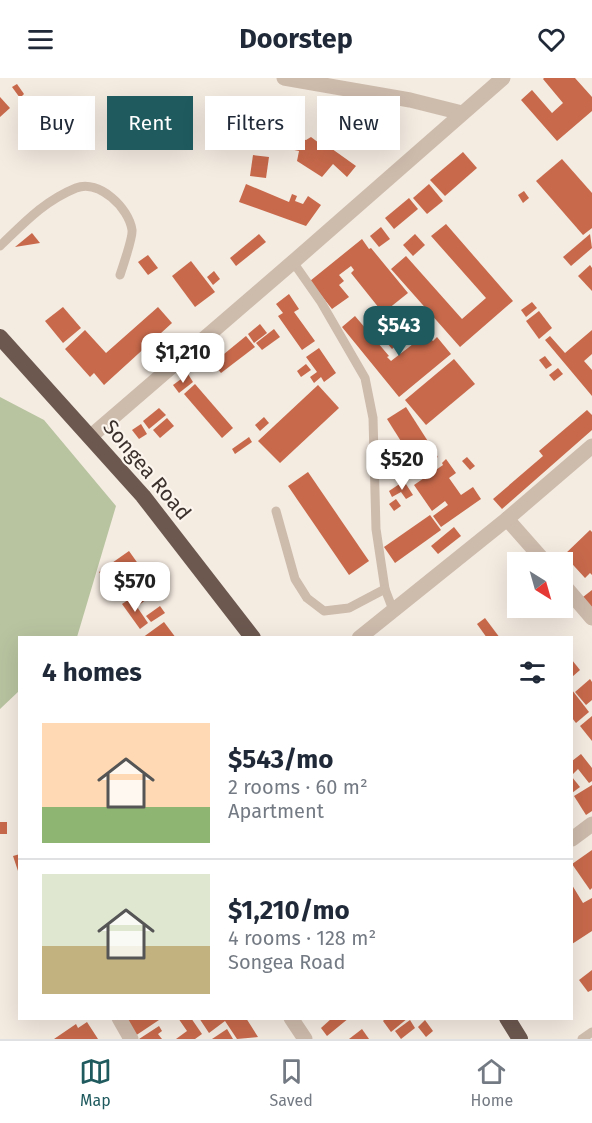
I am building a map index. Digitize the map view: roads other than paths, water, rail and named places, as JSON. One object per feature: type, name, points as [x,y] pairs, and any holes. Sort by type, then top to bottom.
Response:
[{"type":"highway","name":"Songea Road","points":[[0,338],[41,380],[143,496],[252,636]]},
{"type":"highway","points":[[508,1020],[520,1039]]},
{"type":"street","points":[[284,78],[410,100],[462,113]]},
{"type":"street","points":[[90,437],[503,78]]},
{"type":"street","points":[[361,636],[507,519],[592,446]]},
{"type":"street","points":[[507,519],[536,552]]},
{"type":"street","points":[[573,596],[592,618]]},
{"type":"street","points":[[573,837],[592,824]]},
{"type":"street","points":[[120,1020],[131,1039]]},
{"type":"street","points":[[292,1020],[305,1039]]},
{"type":"lane","points":[[0,246],[39,208],[79,186],[105,190],[122,208],[132,231],[120,274]]},
{"type":"lane","points":[[293,262],[321,302],[365,378],[373,418],[376,529],[385,589],[393,610]]},
{"type":"lane","points":[[276,511],[295,579],[307,598],[324,611],[350,609],[385,589]]},
{"type":"lane","points":[[582,1039],[592,1032]]}]
